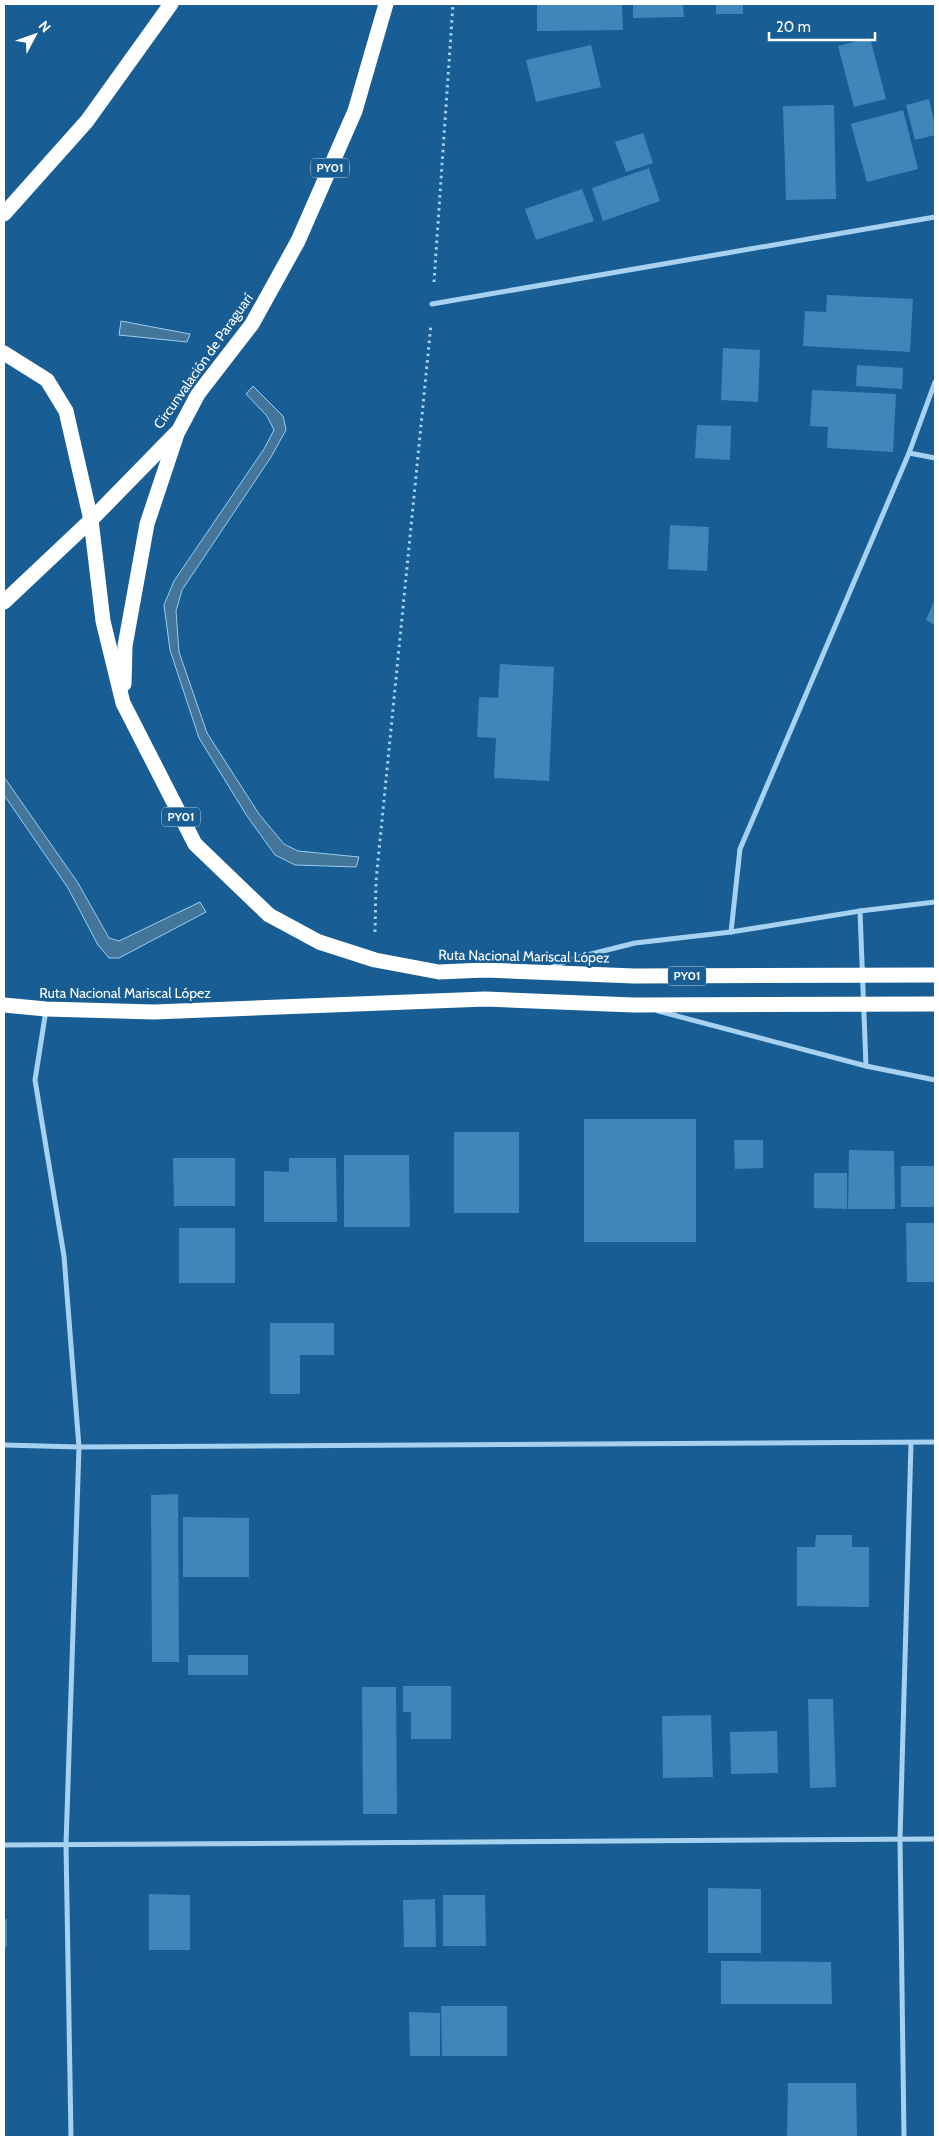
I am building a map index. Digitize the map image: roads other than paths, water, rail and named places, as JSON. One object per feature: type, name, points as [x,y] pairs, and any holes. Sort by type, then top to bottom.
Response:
[{"type":"highway","points":[[4,214],[87,121],[171,4]]},
{"type":"highway","name":"Circunvalación de Paraguarí","points":[[4,602],[91,520],[179,430],[198,394],[252,324],[298,242],[355,111],[386,4]]},
{"type":"highway","name":"Ruta Nacional Mariscal López","points":[[4,353],[47,380],[66,411],[91,520],[103,621],[123,703],[196,844],[269,915],[318,942],[375,960],[439,972],[485,970],[634,976],[935,975]]},
{"type":"highway","points":[[123,703],[125,646],[148,524],[179,430]]},
{"type":"highway","name":"Ruta Nacional Mariscal López","points":[[4,1005],[46,1009],[154,1012],[485,999],[633,1005],[935,1004]]},
{"type":"street","points":[[432,304],[935,217]]},
{"type":"street","points":[[731,932],[740,849],[909,453],[935,382]]},
{"type":"street","points":[[909,453],[935,458]]},
{"type":"street","points":[[539,972],[575,958],[635,943],[731,932],[935,902]]},
{"type":"street","points":[[860,912],[866,1066]]},
{"type":"street","points":[[633,1005],[866,1066],[935,1080]]},
{"type":"street","points":[[46,1009],[35,1080],[64,1256],[78,1447],[66,1845],[71,2137]]},
{"type":"street","points":[[4,1445],[78,1447],[935,1442]]},
{"type":"street","points":[[904,2137],[900,1839],[911,1443]]},
{"type":"street","points":[[4,1845],[935,1839]]},
{"type":"water","points":[[121,321],[190,334],[187,342],[119,335]]},
{"type":"water","points":[[253,386],[283,416],[286,430],[271,457],[182,590],[176,611],[179,652],[207,733],[259,814],[284,844],[298,851],[359,857],[356,867],[295,865],[275,855],[247,816],[199,738],[170,650],[164,605],[174,581],[264,449],[274,430],[267,416],[246,394]]},
{"type":"water","points":[[4,777],[78,883],[109,938],[119,941],[200,902],[206,912],[119,958],[109,958],[98,945],[68,888],[4,795]]}]
